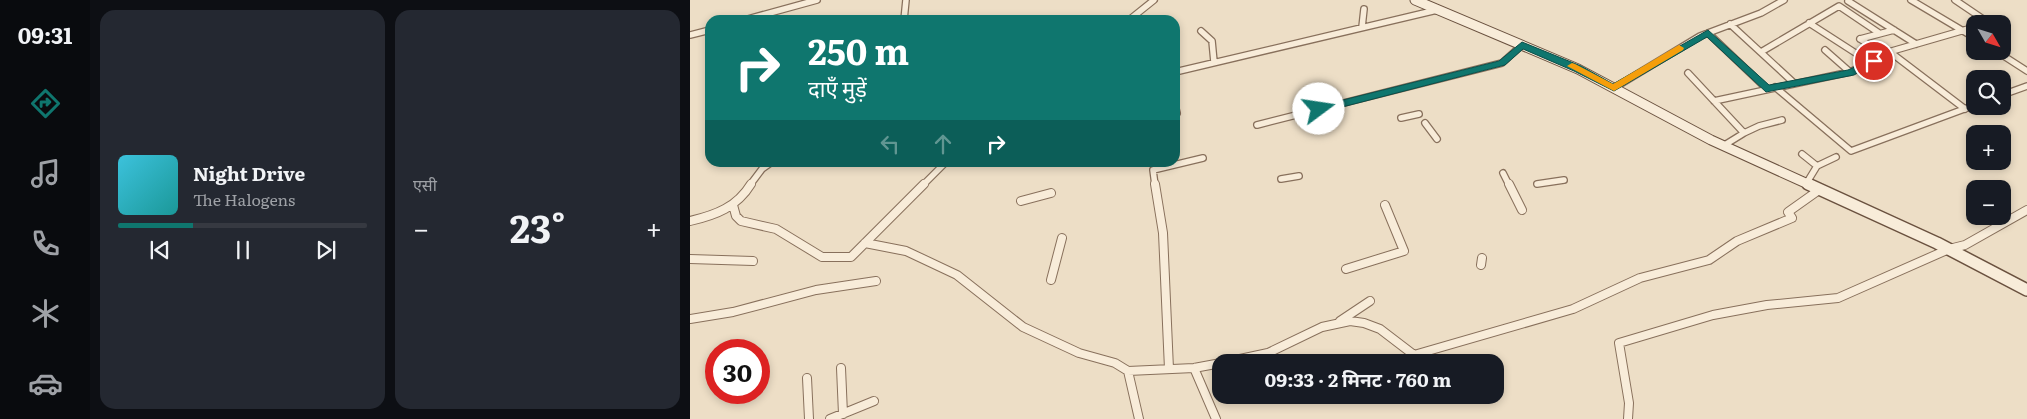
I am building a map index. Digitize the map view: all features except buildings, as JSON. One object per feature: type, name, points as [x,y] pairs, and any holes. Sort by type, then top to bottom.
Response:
[{"type":"street","points":[[762,15],[817,0]]},
{"type":"street","points":[[904,15],[906,0]]},
{"type":"street","points":[[1135,15],[1154,0]]},
{"type":"street","points":[[1415,0],[1578,69],[1723,146],[1949,249],[2027,290]]},
{"type":"street","points":[[1614,88],[1708,33],[1761,13],[1784,0]]},
{"type":"street","points":[[1912,0],[1966,32]]},
{"type":"street","points":[[1955,0],[1977,15]]},
{"type":"street","points":[[1848,1],[1916,44]]},
{"type":"street","points":[[1761,52],[1839,6],[1879,34]]},
{"type":"street","points":[[1362,26],[1364,9]]},
{"type":"street","points":[[1180,71],[1362,26],[1437,10]]},
{"type":"street","points":[[1810,23],[1870,62]]},
{"type":"street","points":[[1730,24],[1794,83]]},
{"type":"street","points":[[1714,101],[1850,72],[1888,53],[1966,29]]},
{"type":"street","points":[[1894,30],[1860,39],[1888,53],[1965,109]]},
{"type":"street","points":[[690,35],[705,31]]},
{"type":"street","points":[[1201,31],[1212,41],[1214,62]]},
{"type":"street","points":[[1708,33],[1766,89]]},
{"type":"street","points":[[1257,125],[1502,63],[1522,45]]},
{"type":"street","points":[[1825,50],[1850,72]]},
{"type":"street","points":[[2010,60],[2027,71]]},
{"type":"street","points":[[1688,73],[1744,133]]},
{"type":"street","points":[[2011,92],[2027,86]]},
{"type":"street","points":[[1775,87],[1851,151],[1965,109]]},
{"type":"street","points":[[1401,118],[1419,114]]},
{"type":"street","points":[[1723,146],[1759,126],[1782,120]]},
{"type":"street","points":[[1425,123],[1437,139]]},
{"type":"street","points":[[1802,154],[1817,166]]},
{"type":"street","points":[[1806,184],[1817,166],[1836,157]]},
{"type":"street","points":[[1180,164],[1203,158]]},
{"type":"street","points":[[690,221],[706,217],[733,205],[742,197],[758,171],[764,167]]},
{"type":"street","points":[[733,205],[736,216],[741,221],[776,229],[822,257],[851,257],[941,167]]},
{"type":"street","points":[[1166,167],[1153,170],[1163,233],[1169,369]]},
{"type":"street","points":[[1503,172],[1522,210]]},
{"type":"street","points":[[1281,179],[1299,176]]},
{"type":"street","points":[[1537,184],[1564,180]]},
{"type":"street","points":[[1340,321],[1366,324],[1380,330],[1414,355],[1573,309],[1640,278],[1710,260],[1737,242],[1792,218],[1788,212],[1819,190]]},
{"type":"street","points":[[1021,201],[1051,193]]},
{"type":"street","points":[[1346,269],[1404,250],[1385,205]]},
{"type":"street","points":[[1628,419],[1628,403],[1619,343],[1713,315],[1767,305],[1838,298],[1949,249],[1965,245],[2027,210]]},
{"type":"street","points":[[1051,280],[1062,238]]},
{"type":"street","points":[[865,243],[906,251],[934,264],[956,276],[1023,327],[1079,353],[1115,364],[1128,371],[1194,368],[1212,365]]},
{"type":"street","points":[[690,259],[753,261]]},
{"type":"street","points":[[690,320],[733,312],[816,290],[876,281]]},
{"type":"street","points":[[1260,354],[1268,352],[1317,327],[1340,321],[1370,301]]},
{"type":"street","points":[[841,368],[843,414]]},
{"type":"street","points":[[1194,368],[1216,419]]},
{"type":"street","points":[[1128,371],[1139,419]]},
{"type":"street","points":[[807,378],[809,419]]},
{"type":"street","points":[[830,419],[874,401]]},
{"type":"slow traffic","points":[[1572,66],[1614,88],[1679,48]]},
{"type":"route","points":[[1319,109],[1502,63],[1522,45],[1578,69],[1614,88],[1708,33],[1766,89],[1854,72],[1874,61]]}]
